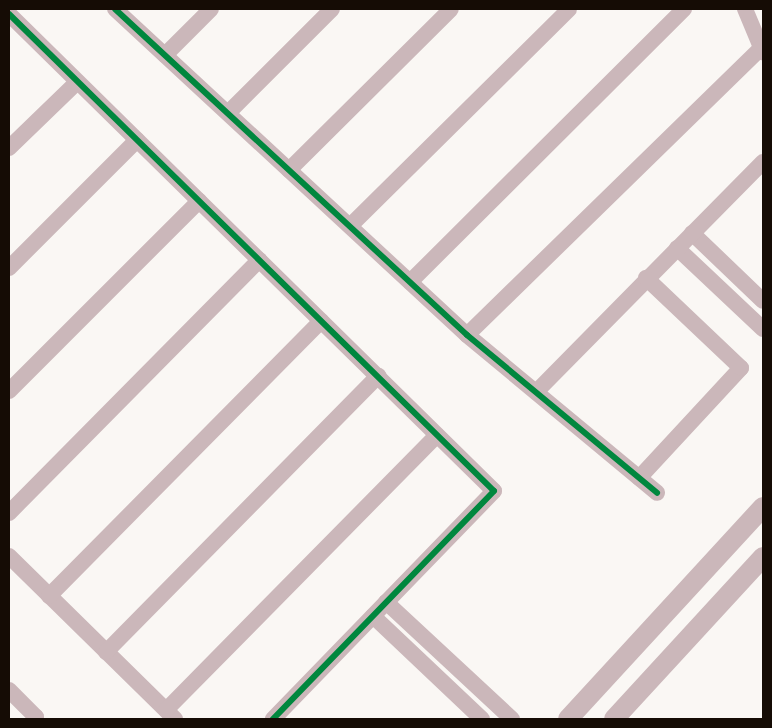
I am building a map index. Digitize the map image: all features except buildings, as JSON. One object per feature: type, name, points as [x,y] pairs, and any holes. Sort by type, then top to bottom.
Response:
[{"type":"street","points":[[115,9],[467,335],[656,493]]},
{"type":"street","points":[[165,55],[211,9]]},
{"type":"street","points":[[228,113],[332,9]]},
{"type":"street","points":[[289,170],[451,9]]},
{"type":"street","points":[[350,226],[569,9]]},
{"type":"street","points":[[410,282],[684,9]]},
{"type":"street","points":[[467,335],[762,50],[745,9]]},
{"type":"street","points":[[11,19],[78,82],[494,491],[272,719]]},
{"type":"street","points":[[9,148],[78,82]]},
{"type":"street","points":[[9,268],[137,140]]},
{"type":"street","points":[[536,392],[646,278],[763,162]]},
{"type":"street","points":[[9,391],[199,201]]},
{"type":"street","points":[[692,233],[763,302]]},
{"type":"street","points":[[677,248],[763,329]]},
{"type":"street","points":[[9,513],[259,260]]},
{"type":"street","points":[[724,292],[738,277]]},
{"type":"street","points":[[639,478],[741,368],[646,278]]},
{"type":"street","points":[[49,596],[321,321]]},
{"type":"street","points":[[106,652],[378,376]]},
{"type":"street","points":[[9,556],[170,715],[437,435]]},
{"type":"street","points":[[568,719],[763,507]]},
{"type":"street","points":[[614,719],[763,557]]},
{"type":"street","points":[[386,602],[512,719]]},
{"type":"street","points":[[372,616],[481,718],[494,703]]},
{"type":"street","points":[[9,690],[36,717],[34,719]]},
{"type":"cycle path","points":[[115,9],[467,335],[657,493]]},
{"type":"cycle path","points":[[9,14],[494,491],[273,719]]}]
